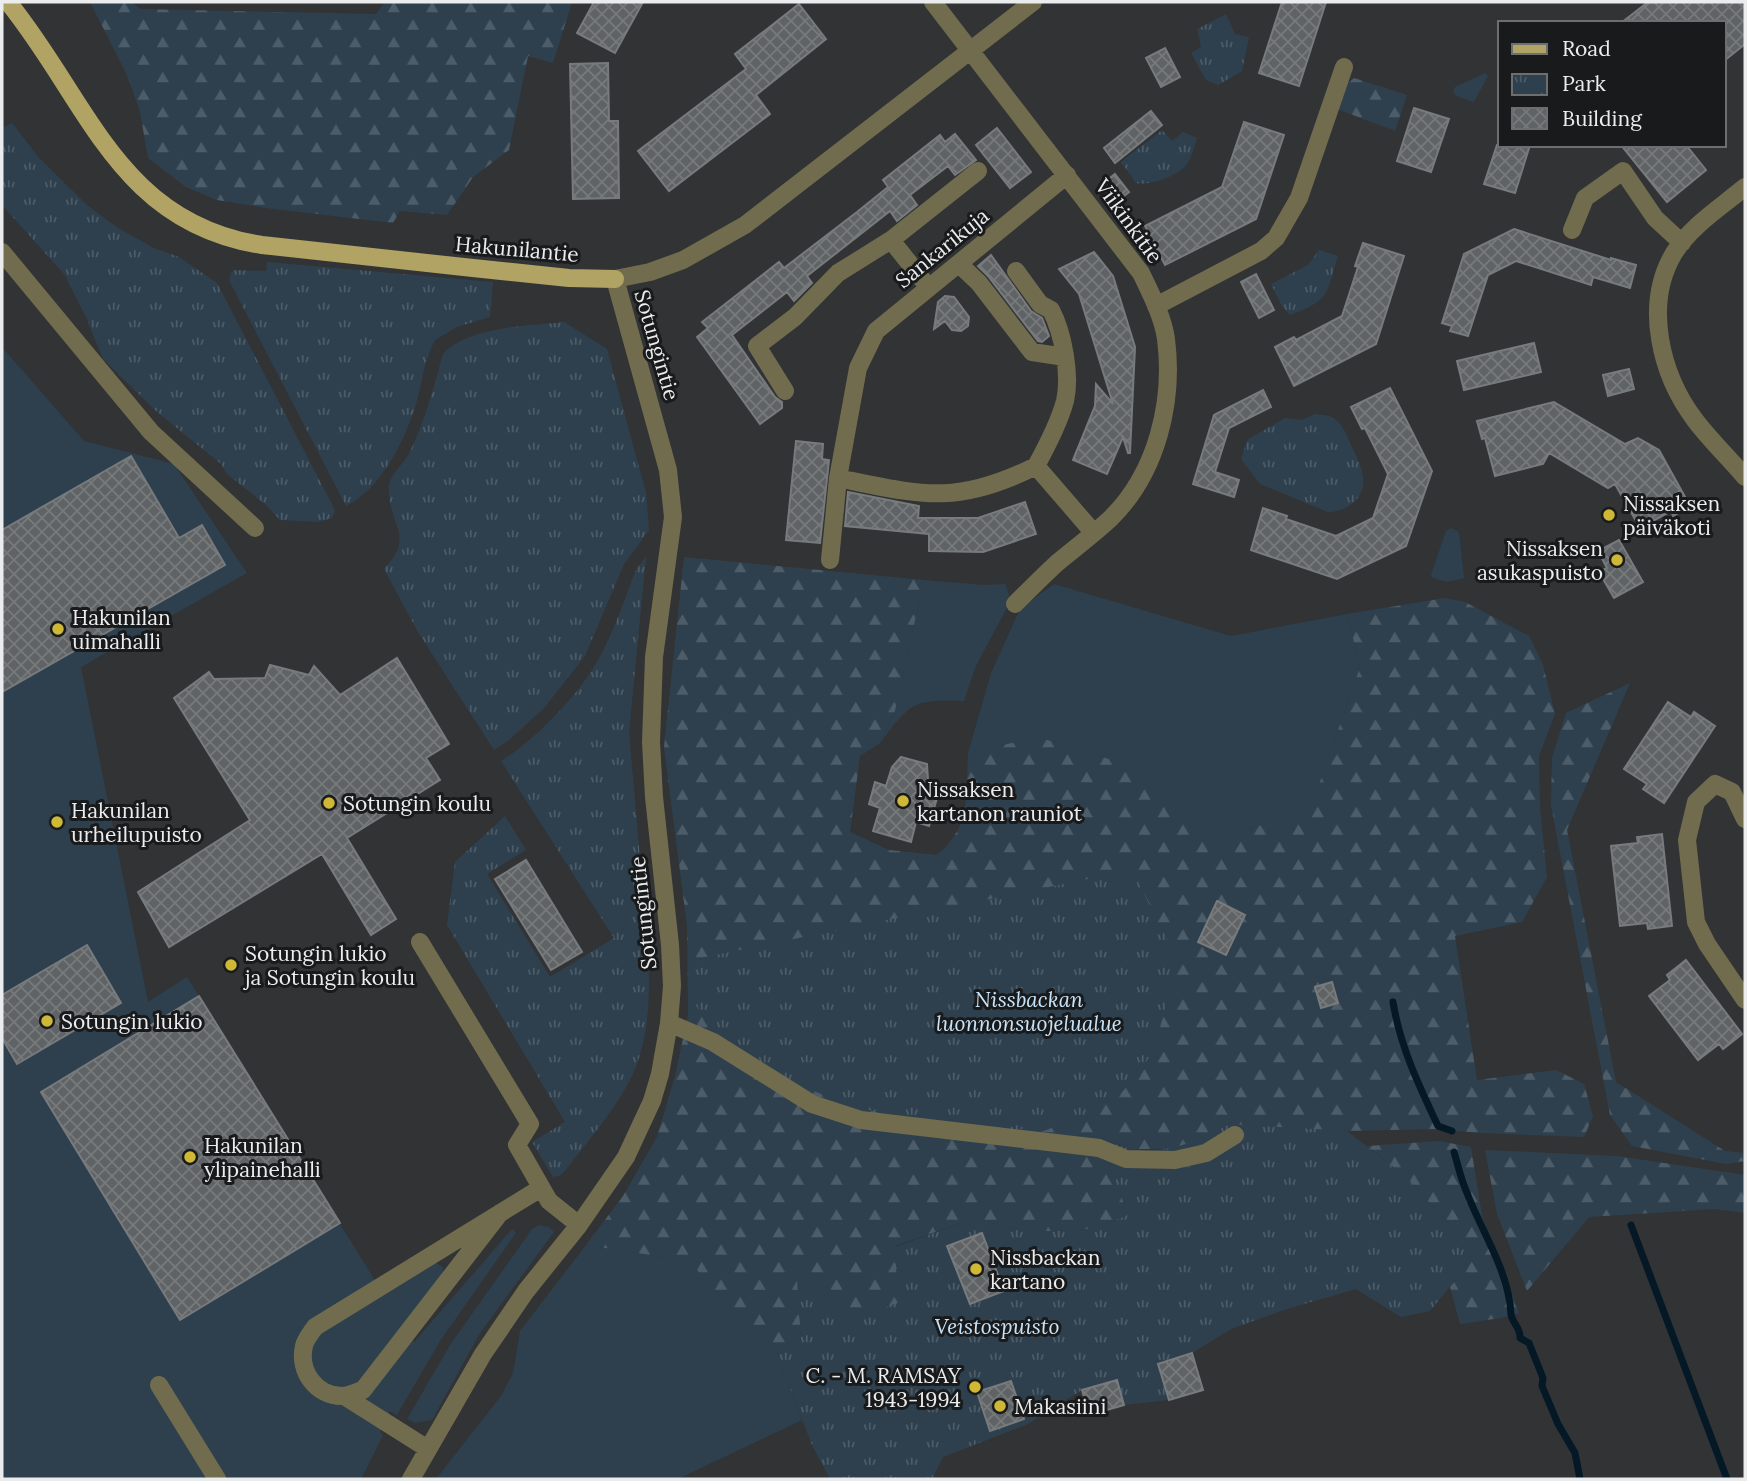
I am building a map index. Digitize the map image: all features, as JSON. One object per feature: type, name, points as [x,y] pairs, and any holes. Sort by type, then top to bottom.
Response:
[{"type":"main road","name":"Hakunilantie","points":[[12,5],[112,156],[159,203],[184,220],[229,238],[250,243],[569,278],[615,279]]},
{"type":"street","name":"Viikinkitie","points":[[933,2],[1068,175],[1141,274],[1156,306],[1166,338],[1167,403],[1159,437],[1134,490],[1111,517],[1056,564],[1015,604]]},
{"type":"street","name":"Hakunilantie","points":[[615,279],[650,272],[683,260],[735,231],[766,210],[1033,2]]},
{"type":"street","points":[[1156,306],[1261,251],[1276,238],[1299,198],[1344,67]]},
{"type":"street","points":[[785,391],[757,346],[795,317],[838,273],[891,240],[978,171]]},
{"type":"street","points":[[1572,230],[1585,198],[1623,171],[1656,218],[1682,243]]},
{"type":"street","name":"Sankarikuja","points":[[830,560],[838,478],[858,368],[876,331],[1068,175]]},
{"type":"street","points":[[1745,187],[1682,243],[1664,273],[1659,307],[1660,344],[1669,377],[1695,420],[1745,477]]},
{"type":"street","points":[[891,240],[929,288]]},
{"type":"street","points":[[2,251],[151,432],[255,528]]},
{"type":"street","points":[[958,264],[979,282],[1032,352],[1065,357]]},
{"type":"street","points":[[838,478],[933,495],[972,492],[1007,481],[1036,466],[1047,447],[1065,399],[1065,349],[1051,310],[1040,304],[1016,271]]},
{"type":"street","name":"Sotungintie","points":[[411,1479],[483,1354],[526,1291],[579,1225],[626,1157],[642,1126],[660,1074],[669,1023],[672,986],[670,946],[654,797],[651,742],[654,657],[670,544],[672,504],[668,470],[615,279]]},
{"type":"street","points":[[1036,466],[1093,532]]},
{"type":"street","points":[[1745,819],[1732,792],[1715,784],[1696,802],[1687,840],[1696,922],[1707,944],[1745,1000]]},
{"type":"street","points":[[421,942],[530,1124],[517,1145],[541,1188],[549,1201],[579,1225]]},
{"type":"street","points":[[669,1023],[713,1042],[812,1104],[861,1120],[1098,1148],[1126,1159],[1175,1160],[1206,1153],[1235,1135]]},
{"type":"street","points":[[500,1213],[363,1390],[344,1396],[325,1394],[310,1381],[303,1365],[304,1345],[315,1327],[500,1213],[541,1188]]},
{"type":"street","points":[[159,1385],[217,1479]]},
{"type":"street","points":[[344,1396],[428,1449]]},
{"type":"green space","points":[[90,2],[132,2],[140,9],[376,14],[385,2],[572,2],[553,63],[528,56],[509,150],[473,177],[447,215],[400,211],[393,223],[217,200],[186,187],[148,158],[140,112],[128,77]]},
{"type":"green space","points":[[1226,14],[1235,34],[1249,37],[1242,71],[1218,85],[1206,80],[1191,53],[1201,47],[1197,29]]},
{"type":"green space","points":[[1485,73],[1488,76],[1474,102],[1456,96],[1453,92],[1455,87]]},
{"type":"green space","points":[[1354,78],[1407,95],[1395,131],[1337,109],[1346,84]]},
{"type":"green space","points":[[12,123],[39,158],[88,206],[118,228],[154,248],[179,257],[217,283],[335,510],[332,518],[319,522],[280,520],[266,505],[227,474],[221,464],[156,411],[103,359],[87,319],[64,274],[2,205],[2,128]]},
{"type":"green space","points":[[1162,130],[1172,141],[1183,132],[1197,138],[1189,161],[1171,176],[1148,183],[1136,183],[1121,162]]},
{"type":"green space","points":[[1319,250],[1338,256],[1325,294],[1313,305],[1290,315],[1282,306],[1271,284],[1308,265]]},
{"type":"green space","points":[[267,262],[493,282],[490,317],[457,327],[435,340],[416,404],[398,448],[381,476],[359,498],[346,506],[229,280],[235,270],[266,271]]},
{"type":"green space","points":[[564,322],[607,349],[646,493],[649,530],[624,564],[585,656],[544,708],[494,750],[418,632],[384,569],[398,549],[400,540],[391,506],[389,485],[415,440],[443,354],[454,345],[483,333],[517,326]]},
{"type":"green space","name":"Hakunilan urheilupuisto","points":[[2,347],[84,441],[174,464],[247,573],[81,667],[148,1002],[187,977],[384,1295],[436,1263],[443,1267],[444,1274],[404,1326],[414,1342],[512,1229],[516,1233],[440,1341],[397,1415],[390,1411],[380,1432],[383,1435],[361,1479],[2,1479]]},
{"type":"green space","points":[[1315,414],[1332,417],[1341,425],[1362,474],[1359,496],[1341,510],[1328,512],[1260,484],[1241,459],[1247,440],[1285,418],[1302,420]]},
{"type":"green space","points":[[1451,528],[1459,532],[1464,578],[1447,582],[1431,575],[1446,531]]},
{"type":"green space","points":[[646,557],[629,732],[648,950],[649,997],[646,1029],[639,1059],[618,1100],[564,1172],[553,1177],[532,1142],[565,1122],[447,925],[455,862],[505,816],[526,850],[487,874],[550,977],[614,938],[501,761],[555,716],[590,674],[609,638],[636,570]]},
{"type":"green space","points":[[684,557],[924,580],[895,711],[880,743],[860,756],[850,832],[889,850],[937,855],[948,844],[962,821],[967,796],[968,753],[1038,737],[1109,759],[1219,838],[1310,810],[1360,667],[1347,614],[1445,598],[1465,602],[1529,636],[1543,665],[1555,714],[1539,756],[1540,808],[1547,877],[1522,922],[1455,936],[1477,1080],[1556,1070],[1584,1084],[1593,1116],[1584,1137],[1438,1129],[1347,1131],[1230,1125],[1198,1141],[1172,1149],[1132,1149],[1101,1138],[1128,1215],[1093,1229],[1032,1232],[973,1219],[895,1246],[899,1303],[848,1320],[797,1267],[801,1340],[777,1355],[713,1306],[694,1262],[586,1245],[623,1196],[657,1137],[675,1076],[688,1015],[687,926],[664,747]]},
{"type":"green space","points":[[924,580],[1005,584],[1011,600],[975,668],[964,701],[933,701],[914,706],[899,719],[880,743],[895,711]]},
{"type":"green space","points":[[1054,584],[1231,636],[1347,614],[1360,667],[1310,810],[1219,838],[1109,759],[1038,737],[968,753],[991,673],[1020,609]]},
{"type":"green space","points":[[1630,683],[1567,830],[1616,1082],[1725,1151],[1745,1153],[1745,1161],[1726,1164],[1632,1146],[1610,1115],[1551,805],[1552,758],[1566,713]]},
{"type":"green space","name":"Nissbackan luonnonsuojelualue","points":[[1132,870],[1179,963],[1152,1054],[1124,1090],[1094,1111],[1044,1131],[993,1130],[887,1115],[846,1104],[784,1079],[715,1034],[689,995],[691,960]]},
{"type":"green space","name":"Veistospuisto","points":[[1230,1124],[1347,1131],[1407,1178],[1445,1220],[1473,1245],[1463,1271],[1430,1311],[1401,1317],[1356,1289],[1231,1329],[1192,1353],[1159,1364],[1169,1400],[1124,1405],[1117,1381],[1082,1390],[1028,1424],[943,1457],[932,1479],[830,1479],[812,1445],[777,1355],[801,1340],[796,1266],[848,1320],[898,1303],[895,1247],[973,1219],[1032,1232],[1093,1229],[1128,1215],[1100,1138],[1131,1149],[1157,1150],[1194,1141]]},
{"type":"green space","points":[[1439,1141],[1471,1147],[1482,1216],[1519,1313],[1460,1324],[1450,1287],[1463,1271],[1472,1245],[1407,1178],[1367,1146]]},
{"type":"green space","points":[[1485,1150],[1617,1156],[1745,1175],[1745,1213],[1715,1209],[1589,1217],[1527,1291],[1497,1214]]},
{"type":"green space","points":[[539,1225],[549,1227],[554,1232],[480,1333],[432,1420],[415,1423],[407,1419],[450,1345],[532,1229]]},
{"type":"green space","points":[[586,1245],[694,1262],[713,1306],[777,1355],[802,1420],[678,1479],[436,1479],[501,1396],[513,1373],[520,1331]]},
{"type":"building","points":[[594,2],[643,2],[615,53],[577,33]]},
{"type":"building","points":[[1282,2],[1326,2],[1299,86],[1259,73]]},
{"type":"building","points":[[1648,2],[1745,2],[1745,44],[1726,59],[1726,21],[1624,21]]},
{"type":"building","points":[[799,4],[826,39],[756,95],[770,114],[669,191],[638,151],[746,69],[735,54]]},
{"type":"building","points":[[1165,48],[1180,77],[1161,87],[1146,58]]},
{"type":"building","points":[[608,63],[609,121],[618,121],[619,198],[573,199],[570,64]]},
{"type":"building","points":[[1414,108],[1449,119],[1431,172],[1397,161]]},
{"type":"building","points":[[1151,111],[1162,125],[1115,163],[1104,148]]},
{"type":"building","points":[[1244,122],[1284,135],[1256,219],[1165,265],[1145,226],[1222,187]]},
{"type":"building","points":[[997,128],[1031,172],[1010,188],[976,145]]},
{"type":"building","points":[[955,134],[976,160],[955,175],[948,166],[910,195],[917,205],[897,221],[890,211],[807,276],[812,283],[794,301],[787,292],[732,335],[775,397],[782,402],[782,408],[760,424],[697,337],[708,328],[702,322],[779,262],[784,268],[857,212],[888,187],[883,180],[940,135],[945,142]]},
{"type":"building","points":[[1497,145],[1529,147],[1515,193],[1484,184]]},
{"type":"building","points":[[1623,147],[1688,147],[1706,170],[1667,202]]},
{"type":"building","points":[[1115,174],[1129,192],[1115,203],[1101,185]]},
{"type":"building","points":[[1514,229],[1611,260],[1636,265],[1630,288],[1593,277],[1591,285],[1516,261],[1488,275],[1468,336],[1450,331],[1452,326],[1442,323],[1464,254]]},
{"type":"building","points":[[1363,243],[1404,256],[1376,344],[1294,386],[1275,347],[1294,337],[1296,340],[1342,316]]},
{"type":"building","points":[[1094,252],[1113,276],[1135,347],[1130,453],[1123,437],[1107,474],[1073,460],[1095,406],[1096,384],[1113,404],[1079,294],[1059,269]]},
{"type":"building","points":[[991,255],[1031,311],[1042,318],[1049,336],[1042,342],[1038,341],[978,266]]},
{"type":"building","points":[[1256,274],[1274,310],[1259,318],[1241,282]]},
{"type":"building","points":[[945,296],[954,297],[969,317],[968,326],[961,331],[952,330],[945,321],[934,329],[938,302]]},
{"type":"building","points":[[1534,343],[1541,372],[1464,390],[1457,361]]},
{"type":"building","points":[[1629,369],[1634,389],[1608,396],[1603,375]]},
{"type":"building","points":[[1390,388],[1432,471],[1406,546],[1337,579],[1251,550],[1263,508],[1336,536],[1373,518],[1388,474],[1365,428],[1362,429],[1351,407]]},
{"type":"building","points":[[1263,390],[1271,407],[1229,428],[1215,472],[1239,480],[1234,497],[1193,484],[1214,415]]},
{"type":"building","points":[[1554,402],[1625,444],[1638,438],[1659,450],[1690,506],[1673,516],[1671,511],[1640,528],[1615,484],[1608,488],[1549,453],[1543,464],[1495,476],[1485,438],[1482,439],[1477,421]]},
{"type":"building","points":[[796,441],[823,444],[822,459],[829,460],[820,543],[786,540]]},
{"type":"building","name":"Hakunilan uimahalli","points":[[131,456],[179,538],[202,525],[225,565],[2,692],[2,530]]},
{"type":"building","points":[[848,492],[919,506],[918,518],[978,518],[1025,502],[1036,534],[983,552],[929,551],[929,534],[845,526]]},
{"type":"building","name":"Nissaksen asukaspuisto","points":[[1619,540],[1643,582],[1614,598],[1599,572],[1607,568],[1598,551]]},
{"type":"building","name":"Sotungin koulu","points":[[397,658],[449,744],[426,758],[440,780],[347,838],[396,919],[371,935],[322,854],[169,947],[138,892],[250,820],[174,698],[209,672],[214,679],[265,678],[270,665],[309,675],[314,666],[340,695]]},
{"type":"building","points":[[1668,702],[1691,717],[1694,712],[1715,726],[1664,803],[1643,789],[1647,784],[1624,769]]},
{"type":"building","name":"Nissaksen kartanon rauniot","points":[[901,757],[927,764],[928,780],[924,795],[937,798],[929,826],[916,822],[911,842],[873,831],[880,808],[869,804],[875,782],[886,786],[892,767]]},
{"type":"building","points":[[1662,834],[1672,926],[1648,929],[1647,923],[1620,926],[1611,846],[1638,843],[1637,837]]},
{"type":"building","points":[[526,860],[582,952],[551,970],[495,879]]},
{"type":"building","points":[[1217,901],[1245,915],[1226,955],[1198,942]]},
{"type":"building","name":"Sotungin lukio","points":[[87,945],[121,1003],[17,1064],[2,1038],[2,995]]},
{"type":"building","points":[[1686,960],[1742,1034],[1723,1049],[1719,1044],[1698,1060],[1649,996],[1670,980],[1667,975]]},
{"type":"building","points":[[1332,982],[1338,1003],[1321,1008],[1315,987]]},
{"type":"building","name":"Hakunilan ylipainehalli","points":[[199,996],[340,1223],[180,1320],[41,1092]]},
{"type":"building","name":"Nissbackan kartano","points":[[982,1233],[1004,1291],[970,1304],[947,1246]]},
{"type":"building","points":[[1192,1353],[1203,1390],[1169,1400],[1158,1364]]},
{"type":"building","points":[[1117,1380],[1124,1405],[1089,1415],[1082,1390]]},
{"type":"building","name":"Makasiini","points":[[1011,1381],[1024,1419],[990,1431],[977,1392]]},
{"type":"waterway","points":[[1393,1002],[1405,1050],[1424,1096],[1438,1126],[1452,1131]]},
{"type":"waterway","points":[[1454,1152],[1465,1188],[1500,1268],[1520,1338],[1529,1343],[1543,1378],[1542,1386],[1558,1424],[1575,1453],[1580,1479]]},
{"type":"waterway","points":[[1631,1225],[1727,1479]]},
{"type":"place","name":"Nissaksen päiväkoti","points":[[1609,515]]},
{"type":"place","name":"Nissaksen asukaspuisto","points":[[1617,560]]},
{"type":"place","name":"Hakunilan uimahalli","points":[[58,629]]},
{"type":"place","name":"Nissaksen kartanon rauniot","points":[[903,801]]},
{"type":"place","name":"Sotungin koulu","points":[[329,803]]},
{"type":"place","name":"Hakunilan urheilupuisto","points":[[57,822]]},
{"type":"place","name":"Sotungin lukio ja Sotungin koulu","points":[[231,965]]},
{"type":"place","name":"Sotungin lukio","points":[[47,1021]]},
{"type":"place","name":"Hakunilan ylipainehalli","points":[[190,1157]]},
{"type":"place","name":"Nissbackan kartano","points":[[976,1269]]},
{"type":"place","name":"C. - M. RAMSAY 1943-1994","points":[[975,1387]]},
{"type":"place","name":"Makasiini","points":[[1000,1406]]}]
